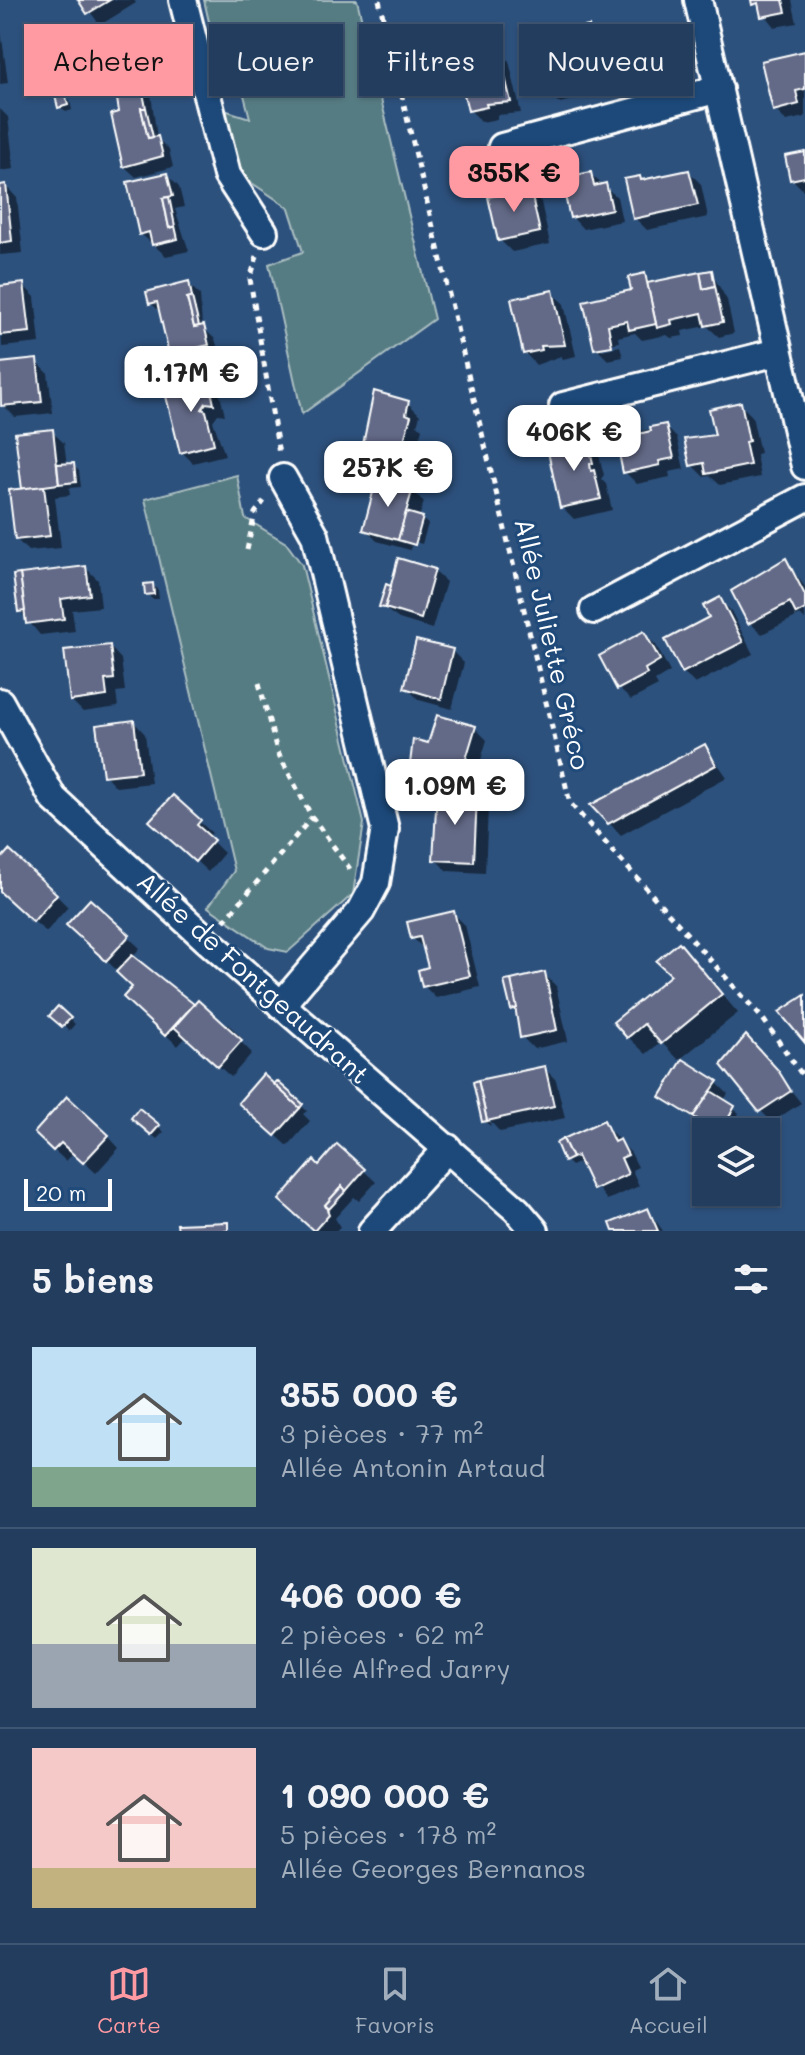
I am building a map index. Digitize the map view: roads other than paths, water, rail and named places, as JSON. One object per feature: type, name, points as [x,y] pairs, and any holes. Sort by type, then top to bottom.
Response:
[{"type":"street","points":[[183,0],[227,175],[264,232]]},
{"type":"street","points":[[698,0],[805,466]]},
{"type":"street","points":[[502,147],[719,89]]},
{"type":"street","points":[[563,406],[778,352]]},
{"type":"street","points":[[281,1005],[361,911],[382,862],[385,829],[315,535],[283,478]]},
{"type":"street","points":[[594,610],[805,498]]},
{"type":"street","name":"Allée de Fontgeaudrant","points":[[0,702],[53,798],[207,940],[448,1148],[535,1231]]},
{"type":"street","points":[[372,1231],[448,1148]]}]
